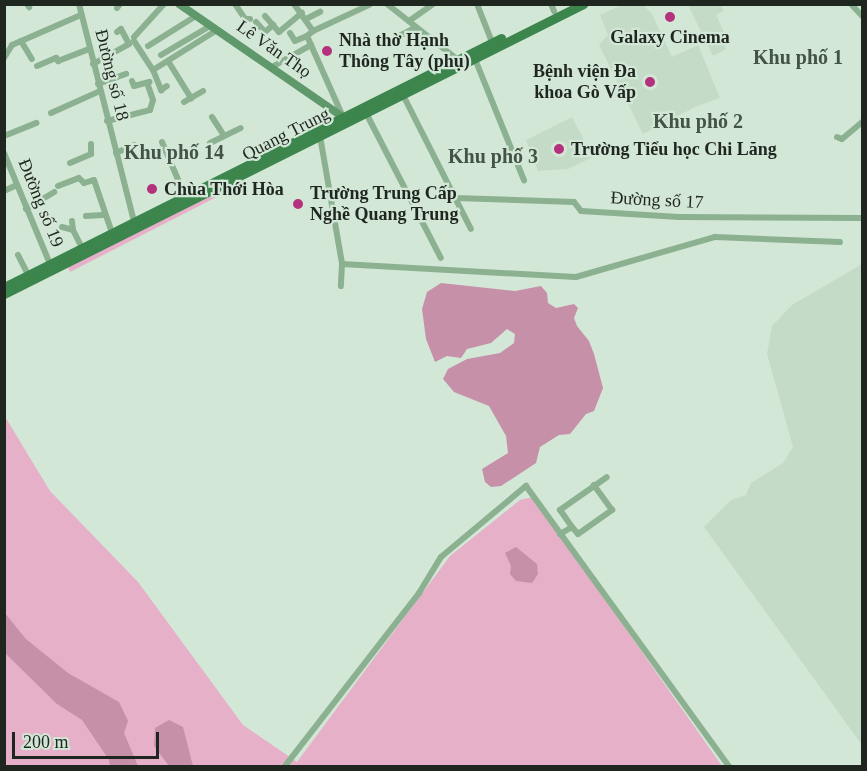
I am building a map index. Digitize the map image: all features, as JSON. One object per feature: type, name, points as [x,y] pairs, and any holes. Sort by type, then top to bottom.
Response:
[{"type":"main road","name":"Lê Văn Thọ","points":[[179,4],[346,119]]},
{"type":"main road","name":"Quang Trung","points":[[4,294],[82,248],[112,233],[135,226],[185,196],[320,136],[346,119],[366,113],[475,59],[553,8],[568,4]]},
{"type":"main road","name":"Quang Trung","points":[[4,287],[28,275],[52,267],[135,226],[346,119],[457,59],[583,4]]},
{"type":"street","name":"Đường số 18","points":[[79,4],[135,226]]},
{"type":"street","points":[[93,64],[133,40],[164,4]]},
{"type":"street","points":[[235,4],[245,19],[253,20],[264,32],[273,25]]},
{"type":"street","points":[[294,4],[304,16],[310,33],[311,45],[346,119]]},
{"type":"street","points":[[387,4],[457,59]]},
{"type":"street","points":[[409,21],[434,4]]},
{"type":"street","points":[[477,4],[492,42]]},
{"type":"street","points":[[851,4],[862,14]]},
{"type":"street","points":[[290,33],[295,41],[369,5]]},
{"type":"street","points":[[265,16],[279,32],[304,16],[320,12]]},
{"type":"street","points":[[4,58],[9,48],[21,41],[81,15]]},
{"type":"street","points":[[148,46],[196,16]]},
{"type":"street","points":[[386,43],[416,27]]},
{"type":"street","points":[[153,70],[213,28]]},
{"type":"street","points":[[161,55],[213,28]]},
{"type":"street","points":[[117,32],[121,29],[133,40],[153,70],[155,80],[161,90],[167,86]]},
{"type":"street","points":[[21,41],[32,59]]},
{"type":"street","points":[[272,67],[311,45]]},
{"type":"street","points":[[37,66],[56,58],[58,63],[89,49]]},
{"type":"street","points":[[157,49],[192,98]]},
{"type":"street","points":[[475,59],[524,180]]},
{"type":"street","points":[[51,113],[126,74]]},
{"type":"street","points":[[132,81],[134,86],[155,80]]},
{"type":"street","points":[[107,121],[150,110],[153,100],[147,83]]},
{"type":"street","points":[[184,102],[203,91]]},
{"type":"street","points":[[403,95],[471,229]]},
{"type":"street","points":[[366,113],[441,258]]},
{"type":"street","points":[[212,117],[224,137],[241,128]]},
{"type":"street","points":[[837,137],[842,139],[862,122]]},
{"type":"street","points":[[4,136],[37,123]]},
{"type":"street","points":[[210,143],[223,134]]},
{"type":"street","points":[[320,136],[341,260],[341,286]]},
{"type":"street","points":[[162,142],[185,196]]},
{"type":"street","points":[[70,163],[92,154],[91,144]]},
{"type":"street","points":[[116,153],[134,145]]},
{"type":"street","name":"Đường số 19","points":[[4,153],[52,267]]},
{"type":"street","points":[[26,209],[56,189],[79,178],[84,183],[94,180],[103,215],[112,233]]},
{"type":"street","points":[[4,191],[17,185]]},
{"type":"street","name":"Đường số 17","points":[[455,198],[574,202],[581,211],[679,217],[862,218]]},
{"type":"street","points":[[86,216],[103,215]]},
{"type":"street","points":[[72,221],[73,230],[82,248]]},
{"type":"street","points":[[62,227],[73,230]]},
{"type":"street","points":[[341,260],[576,277],[715,237],[840,242]]},
{"type":"street","points":[[18,255],[28,275]]},
{"type":"street","points":[[594,485],[612,510],[578,534],[560,510],[594,485],[607,477]]},
{"type":"street","points":[[285,766],[420,593],[441,557],[526,486],[729,766]]},
{"type":"street","points":[[560,534],[572,527]]},
{"type":"shaded area","name":"Bệnh viện Đa khoa Gò Vấp","points":[[624,4],[643,5],[652,14],[672,57],[698,45],[720,98],[695,107],[643,134],[599,45],[608,35],[600,15]]},
{"type":"shaded area","points":[[688,5],[721,5],[724,11],[716,15],[728,41],[724,43],[726,49],[713,56]]},
{"type":"shaded area","name":"Trường Tiểu học Chi Lăng","points":[[572,117],[593,157],[568,169],[538,171],[526,140]]},
{"type":"shaded area","points":[[236,182],[238,186],[70,272],[67,265]]},
{"type":"shaded area","points":[[862,264],[862,745],[704,527],[731,500],[746,495],[751,483],[783,463],[793,447],[767,354],[772,326],[792,305]]},
{"type":"shaded area","points":[[441,283],[515,291],[541,286],[547,293],[548,303],[556,308],[574,304],[578,308],[574,318],[577,326],[589,341],[594,354],[603,388],[594,411],[586,414],[570,434],[559,435],[540,447],[536,463],[501,486],[491,487],[485,482],[482,469],[508,453],[506,436],[489,406],[454,392],[443,379],[448,369],[467,359],[500,353],[514,343],[515,334],[507,329],[491,343],[467,349],[461,358],[447,356],[435,362],[426,339],[422,309],[427,292]]},
{"type":"shaded area","points":[[4,415],[50,491],[138,582],[243,725],[297,762],[450,556],[520,500],[533,497],[722,766],[5,766]]},
{"type":"shaded area","points":[[516,547],[537,564],[538,574],[532,583],[516,581],[510,574],[511,566],[505,553]]},
{"type":"shaded area","points":[[4,612],[26,639],[68,673],[119,702],[128,721],[124,733],[138,766],[110,766],[109,760],[82,720],[57,704],[5,653]]},
{"type":"shaded area","points":[[169,720],[183,727],[193,766],[169,766],[154,746],[155,728]]},
{"type":"place","name":"Galaxy Cinema","points":[[670,17]]},
{"type":"place","name":"Nhà thờ Hạnh Thông Tây (phụ)","points":[[327,51]]},
{"type":"place","name":"Bệnh viện Đa khoa Gò Vấp","points":[[650,82]]},
{"type":"place","name":"Trường Tiểu học Chi Lăng","points":[[559,149]]},
{"type":"place","name":"Chùa Thới Hòa","points":[[152,189]]},
{"type":"place","name":"Trường Trung Cấp Nghề Quang Trung","points":[[298,204]]},
{"type":"district","name":"Khu phố 1","points":[[798,57]]},
{"type":"district","name":"Khu phố 2","points":[[698,121]]},
{"type":"district","name":"Khu phố 14","points":[[174,152]]},
{"type":"district","name":"Khu phố 3","points":[[493,156]]}]
